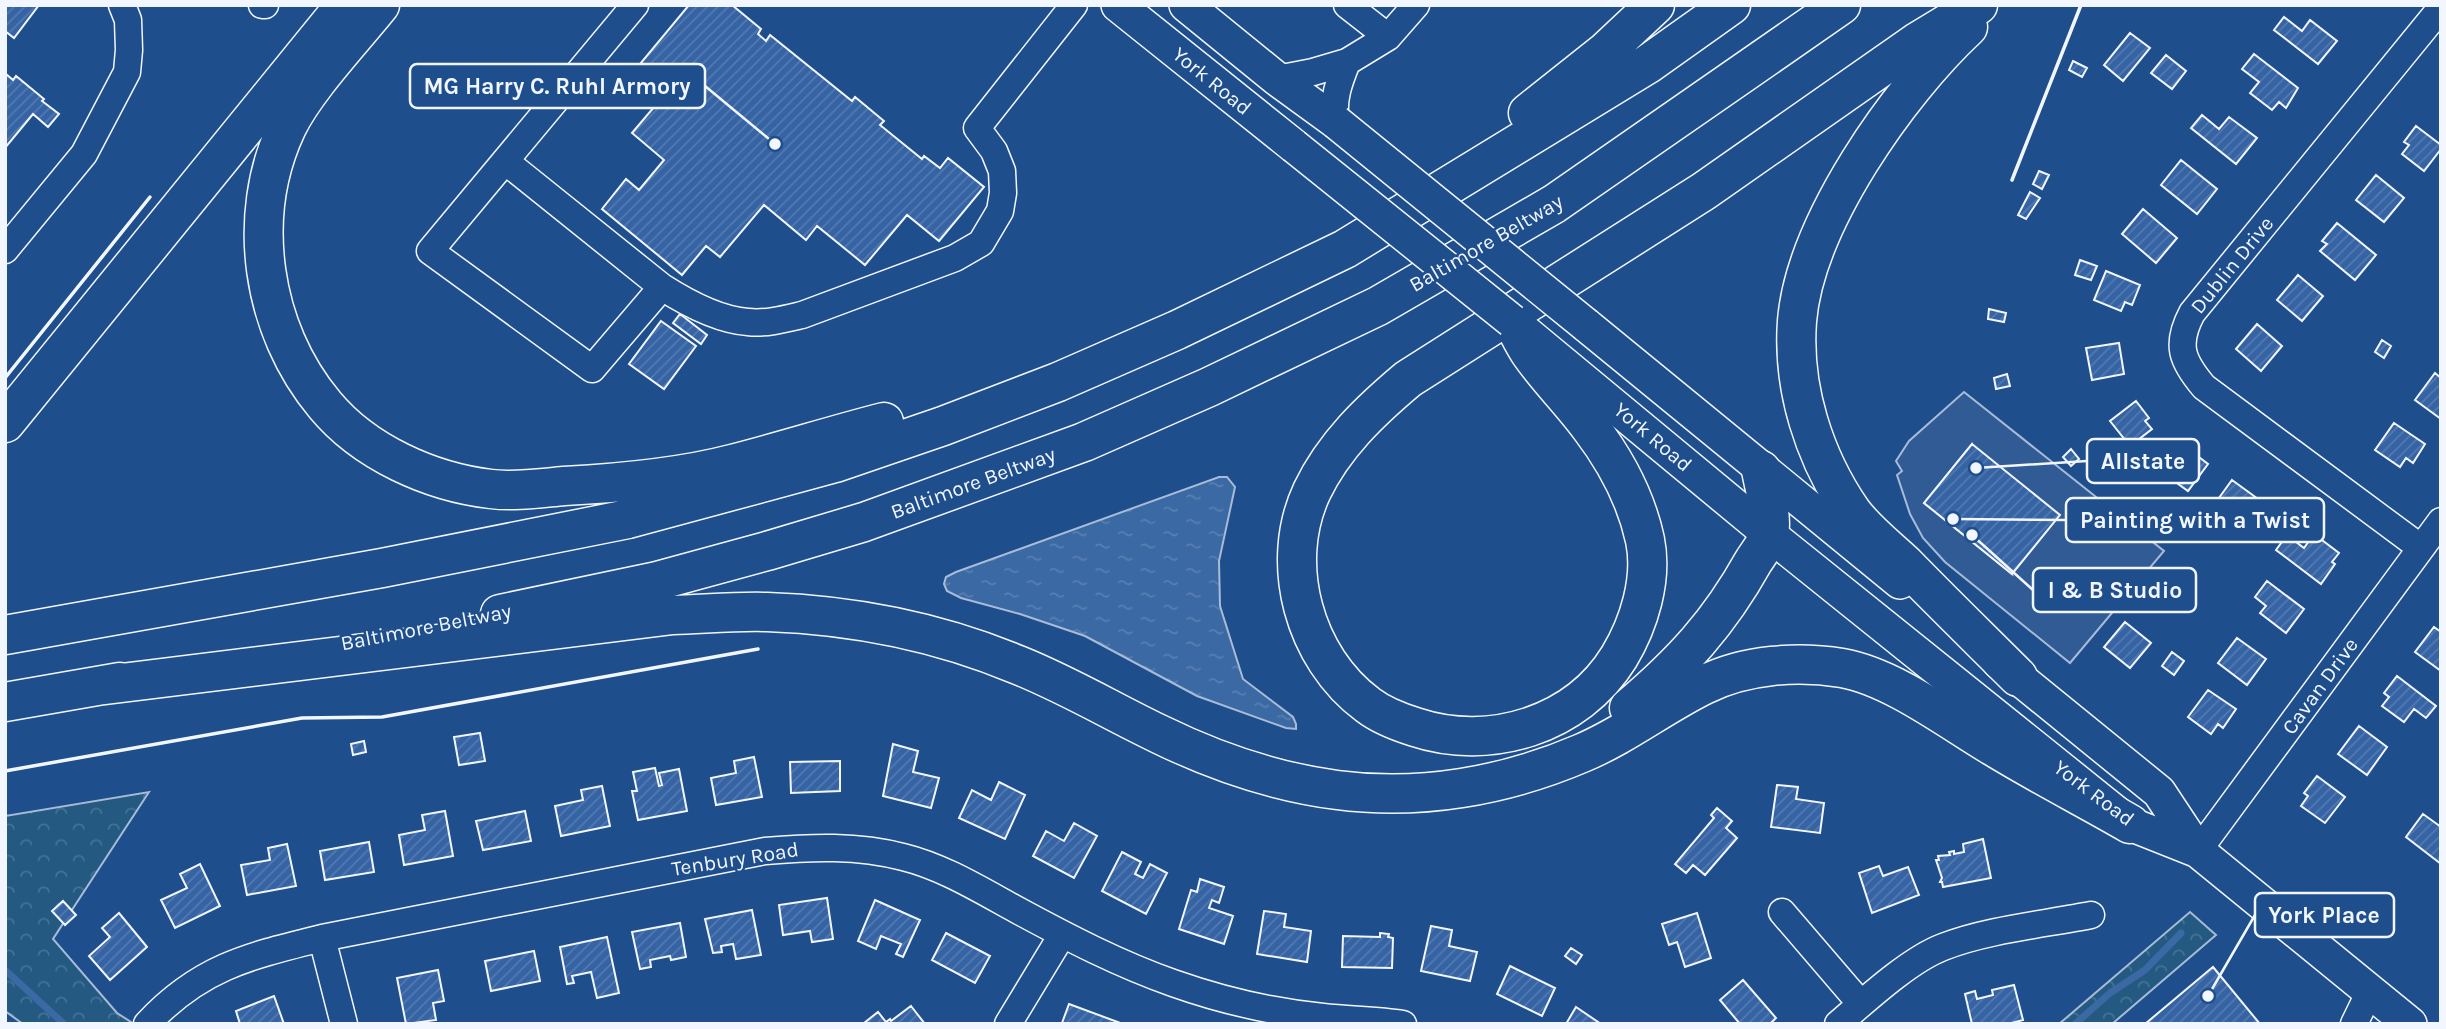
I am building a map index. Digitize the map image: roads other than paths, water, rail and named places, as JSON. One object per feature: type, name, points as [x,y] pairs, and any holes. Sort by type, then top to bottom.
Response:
[{"type":"highway","points":[[5,423],[345,5]]},
{"type":"highway","points":[[380,5],[309,92],[287,126],[265,203],[262,248],[270,292],[282,332],[300,371],[325,406],[351,430],[383,453],[413,468],[445,480],[492,489],[603,484],[730,465],[936,409],[1177,330]]},
{"type":"highway","points":[[1345,249],[1555,93],[1606,51],[1655,5]]},
{"type":"highway","points":[[5,635],[512,544],[628,519],[835,463],[943,426],[1058,382],[1177,330],[1345,249],[1648,64],[1731,5]]},
{"type":"highway","name":"Baltimore Beltway","points":[[5,702],[396,634],[657,581],[864,522],[1084,442],[1233,375],[1378,306],[1413,286],[1554,204],[1841,5]]},
{"type":"highway","points":[[1511,321],[1538,351],[1591,427],[1618,468],[1637,508],[1646,544],[1646,576],[1640,614],[1612,669],[1587,696],[1564,712],[1527,728],[1495,736],[1437,735],[1399,722],[1368,705],[1341,679],[1323,656],[1310,626],[1301,598],[1297,565],[1300,528],[1312,491],[1338,448],[1371,411],[1408,379],[1704,191],[1917,42],[1978,5]]},
{"type":"highway","points":[[1992,5],[1948,46],[1909,89],[1875,136],[1845,188],[1822,234],[1805,279],[1797,320],[1796,364],[1804,407],[1815,442],[1829,474],[1853,514],[2018,677]]},
{"type":"highway","points":[[1506,779],[1578,743],[1628,708],[1671,672],[1705,635],[1734,596],[1769,534],[1768,507],[1761,470]]},
{"type":"highway","points":[[96,686],[673,615],[766,612],[841,617],[955,642],[1017,664],[1097,701],[1158,734],[1216,758],[1277,778],[1336,790],[1394,795],[1439,792],[1506,779],[1583,753],[1707,683],[1737,672],[1810,664],[1846,668],[1913,697],[1994,748],[2130,824]]},
{"type":"main road","name":"York Road","points":[[1118,5],[1511,321]]},
{"type":"main road","name":"York Road","points":[[1186,5],[1277,79],[1336,122],[2160,792],[2198,851]]},
{"type":"main road","name":"York Road","points":[[1538,351],[2130,824],[2198,851],[2410,1024]]},
{"type":"street","points":[[5,250],[84,154],[127,72],[128,20],[122,5]]},
{"type":"street","points":[[635,5],[430,251],[592,369],[662,287]]},
{"type":"street","points":[[505,161],[684,302],[747,323],[778,321],[802,315],[955,258],[981,243],[1000,211],[1003,194],[1002,171],[994,151],[976,128],[1074,5]]},
{"type":"street","points":[[1347,5],[1388,37]]},
{"type":"street","points":[[1277,79],[1347,62],[1388,37],[1416,5]]},
{"type":"street","name":"Dublin Drive","points":[[2421,548],[2204,387],[2185,360],[2182,331],[2192,313],[2441,8]]},
{"type":"street","points":[[1336,122],[1333,106],[1347,62]]},
{"type":"street","name":"Cavan Drive","points":[[2198,851],[2441,521]]},
{"type":"street","name":"Tenbury Road","points":[[147,1024],[164,1005],[190,985],[220,968],[254,954],[322,938],[765,851],[818,846],[868,849],[905,857],[950,873],[1124,965],[1262,1016],[1322,1017],[1403,1024]]},
{"type":"street","points":[[1782,912],[1861,1004]]},
{"type":"street","points":[[1838,1024],[1912,965],[1940,947],[2091,915]]},
{"type":"street","points":[[1008,1024],[1062,934]]},
{"type":"street","points":[[322,938],[344,1024]]},
{"type":"street","points":[[2354,1024],[2370,991]]},
{"type":"water","points":[[1219,477],[1227,477],[1235,487],[1219,561],[1220,606],[1243,679],[1293,717],[1296,729],[1286,728],[1197,696],[1085,636],[961,598],[947,591],[944,584],[946,577],[956,572]]},
{"type":"waterway","points":[[2075,1024],[2110,993],[2145,970],[2181,933]]},
{"type":"waterway","points":[[5,970],[64,1024]]},
{"type":"place","name":"MG Harry C. Ruhl Armory","points":[[775,144]]},
{"type":"place","name":"Allstate","points":[[1976,468]]},
{"type":"place","name":"Painting with a Twist","points":[[1953,519]]},
{"type":"place","name":"I & B Studio","points":[[1972,535]]},
{"type":"place","name":"York Place","points":[[2208,996]]}]
